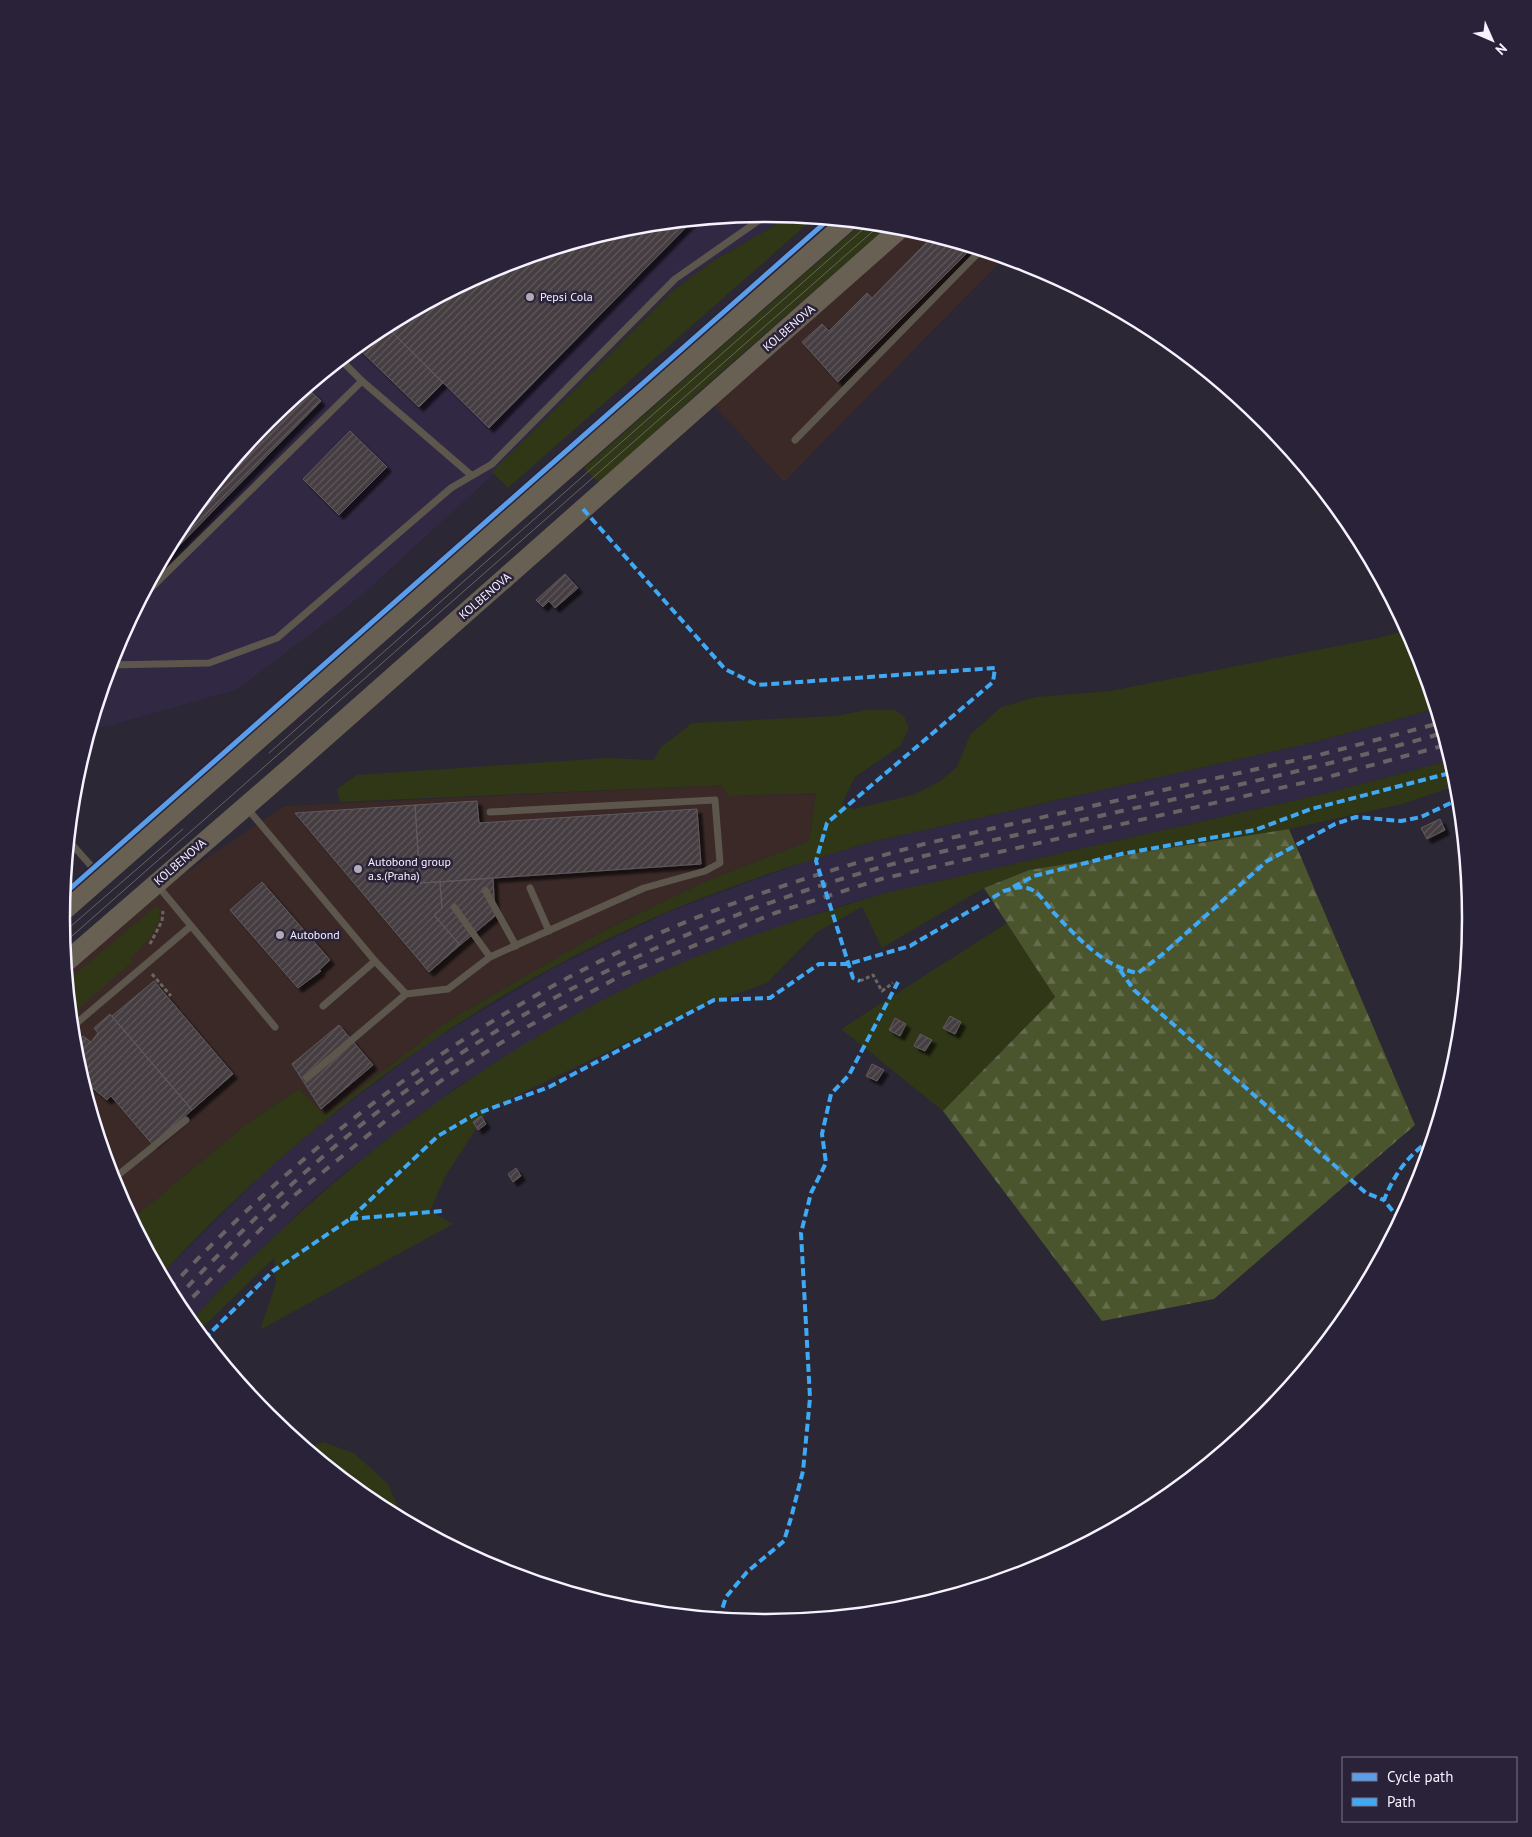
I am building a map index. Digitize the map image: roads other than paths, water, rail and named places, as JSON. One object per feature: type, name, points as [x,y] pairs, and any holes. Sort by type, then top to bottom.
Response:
[{"type":"main road","points":[[70,905],[841,227]]},
{"type":"main road","name":"KOLBENOVA","points":[[71,958],[290,768],[894,234]]},
{"type":"lane","points":[[118,665],[209,663],[277,638],[451,488],[492,464],[675,279],[756,222]]},
{"type":"lane","points":[[795,440],[975,255]]},
{"type":"lane","points":[[345,364],[362,381],[471,475]]},
{"type":"lane","points":[[156,583],[362,381]]},
{"type":"lane","points":[[307,1078],[406,994],[448,989],[490,957],[644,888],[705,871],[720,863],[715,800],[490,812]]},
{"type":"lane","points":[[245,806],[375,961],[406,994]]},
{"type":"lane","points":[[74,847],[102,878]]},
{"type":"lane","points":[[156,884],[275,1027]]},
{"type":"lane","points":[[530,888],[548,931]]},
{"type":"lane","points":[[485,890],[516,946]]},
{"type":"lane","points":[[454,907],[490,957]]},
{"type":"lane","points":[[78,1022],[191,926]]},
{"type":"lane","points":[[323,1006],[375,961]]},
{"type":"lane","points":[[119,1174],[186,1120]]},
{"type":"tram line","points":[[269,753],[863,229]]},
{"type":"tram line","points":[[70,937],[873,231]]},
{"type":"tram line","points":[[70,927],[183,829]]},
{"type":"railway","points":[[174,1284],[225,1231],[285,1176],[346,1124],[411,1075],[478,1030],[547,989],[619,952],[693,919],[810,877],[928,843],[1319,755],[1434,725]]},
{"type":"railway","points":[[180,1294],[275,1199],[328,1152],[384,1107],[440,1067],[498,1030],[557,996],[681,937],[809,889],[875,869],[954,849],[1290,773],[1437,735]]},
{"type":"railway","points":[[186,1304],[296,1194],[389,1118],[449,1075],[525,1028],[624,974],[775,913],[881,879],[1324,778],[1440,747]]},
{"type":"place","name":"Pepsi Cola","points":[[530,297]]},
{"type":"place","name":"Autobond group a.s.(Praha)","points":[[358,869]]},
{"type":"place","name":"Autobond","points":[[280,935]]}]
